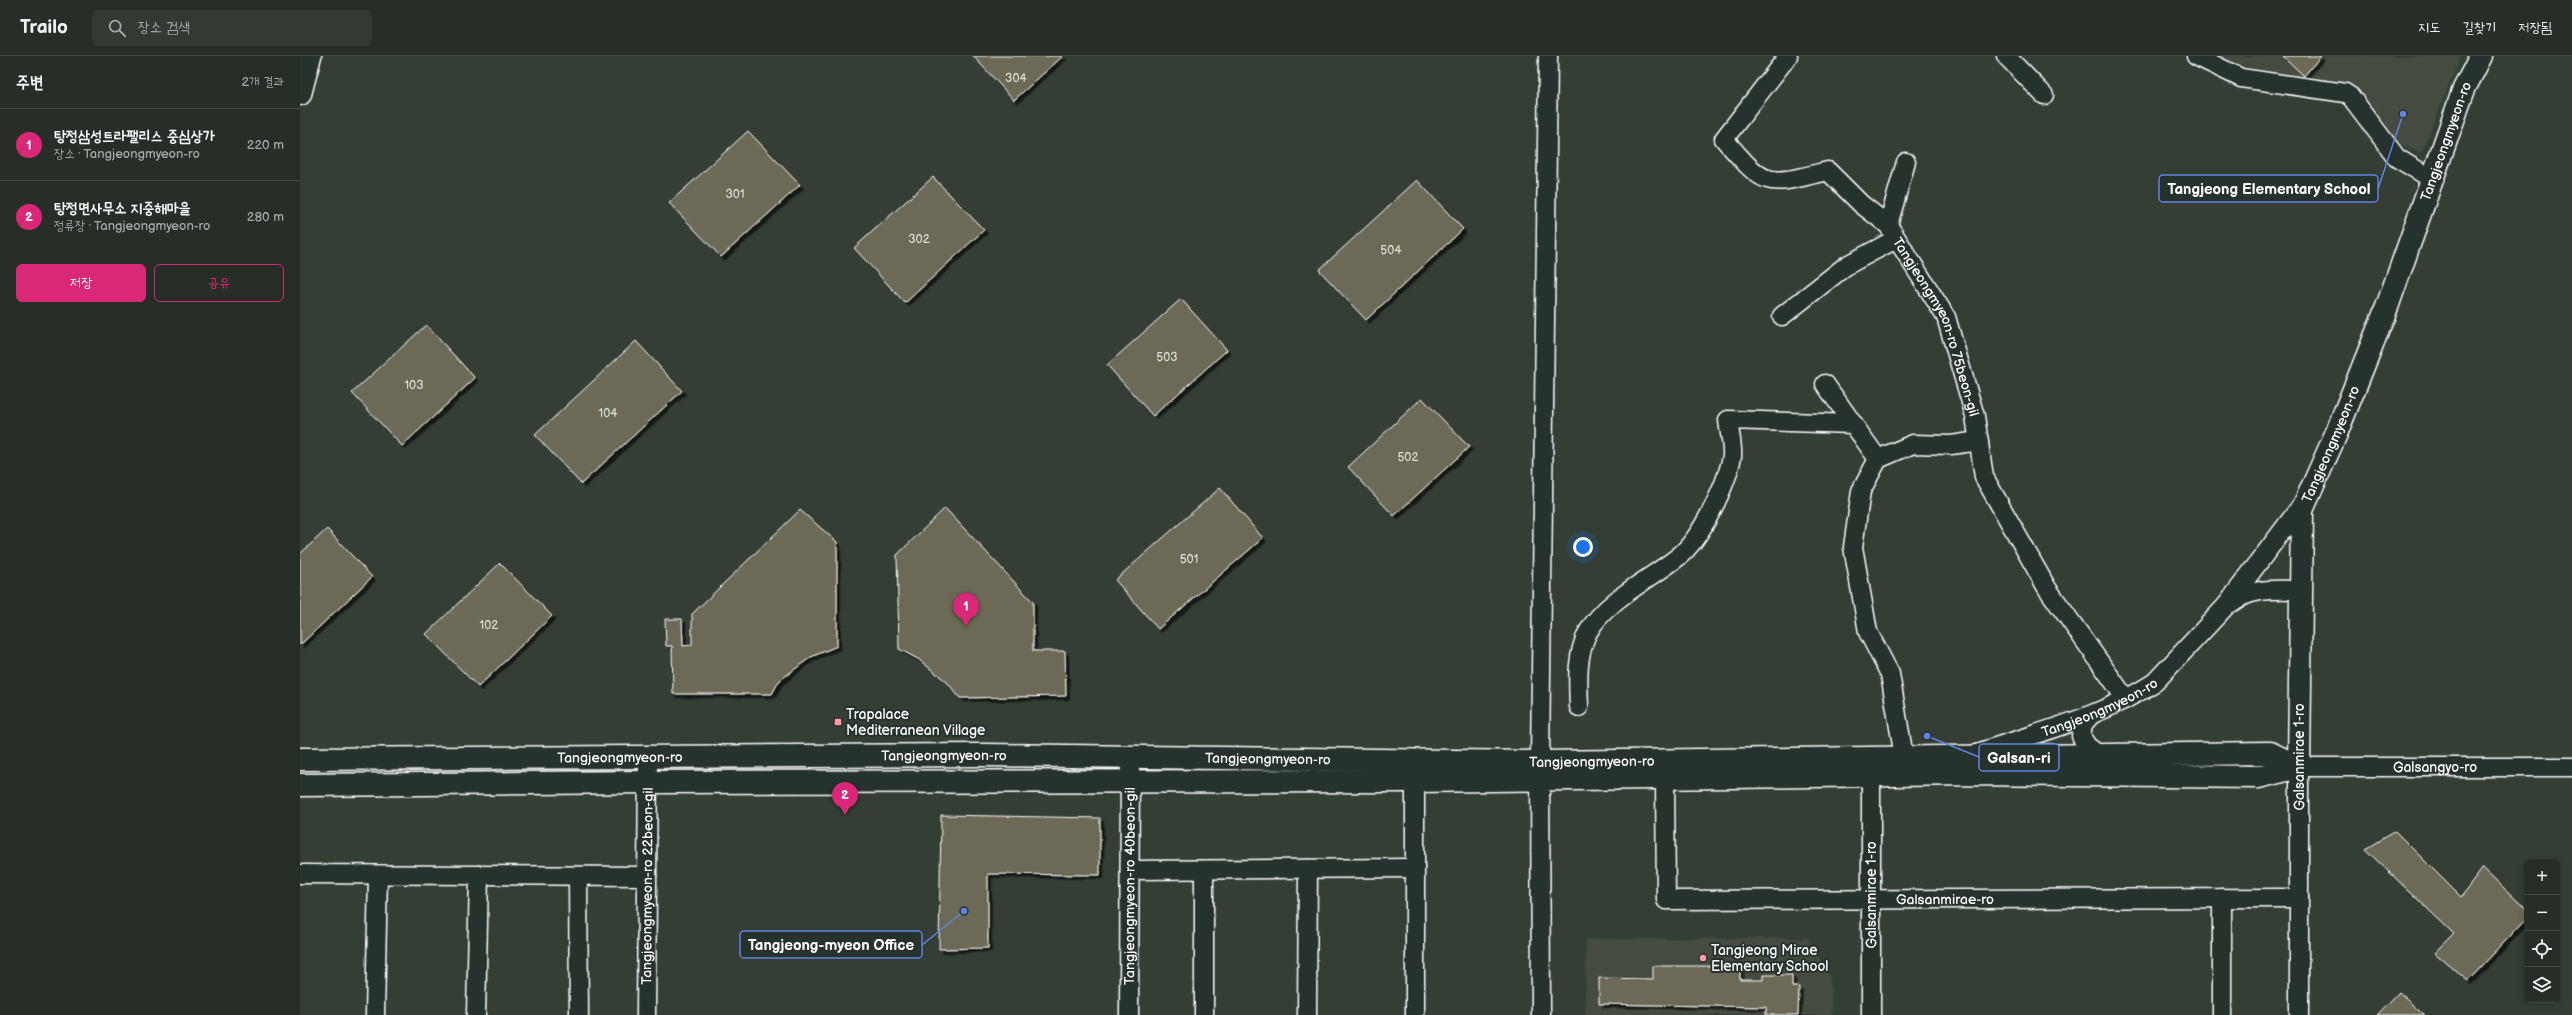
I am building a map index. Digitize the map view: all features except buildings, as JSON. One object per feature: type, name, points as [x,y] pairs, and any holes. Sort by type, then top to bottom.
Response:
[{"type":"main road","points":[[300,94],[310,56]]},
{"type":"main road","name":"Tangjeongmyeon-ro","points":[[2305,500],[2336,434],[2387,307],[2464,89],[2481,56]]},
{"type":"main road","name":"Galsanmirae 1-ro","points":[[2299,767],[2301,515],[2305,500]]},
{"type":"main road","points":[[1966,765],[2098,754],[2270,753],[2299,767]]},
{"type":"main road","name":"Tangjeongmyeon-ro","points":[[300,759],[976,755],[1130,757],[1540,770],[1665,778],[1871,776],[1966,765]]},
{"type":"main road","name":"Tangjeongmyeon-ro","points":[[300,785],[1130,780],[1415,781],[1540,770],[1904,757],[1966,765]]},
{"type":"main road","points":[[1966,765],[2258,777],[2299,767]]},
{"type":"street","points":[[1541,1015],[1540,770],[1548,56]]},
{"type":"street","name":"Tangjeongmyeon-ro 75beon-gil","points":[[1788,56],[1724,139],[1751,171],[1767,180],[1784,182],[1828,171],[1892,232],[1946,317],[1975,416],[1984,477],[2047,588],[2126,699]]},
{"type":"street","points":[[2006,56],[2044,95]]},
{"type":"street","points":[[2196,56],[2241,78],[2345,93],[2351,97],[2397,158],[2432,179]]},
{"type":"street","points":[[1782,316],[1892,232],[1906,162]]},
{"type":"street","points":[[1825,384],[1878,459]]},
{"type":"street","points":[[1579,707],[1578,667],[1588,633],[1608,609],[1680,556],[1710,514],[1724,486],[1732,455],[1728,420],[1854,424]]},
{"type":"street","points":[[1904,757],[1890,674],[1868,632],[1854,547],[1861,491],[1878,459],[1913,444],[1951,446],[1979,441]]},
{"type":"street","name":"Tangjeongmyeon-ro","points":[[1966,765],[2090,716],[2126,699],[2155,682],[2225,607],[2305,500]]},
{"type":"street","points":[[2225,607],[2247,594],[2259,591],[2301,590]]},
{"type":"street","points":[[2090,716],[2083,724],[2081,736],[2087,746],[2098,754]]},
{"type":"street","name":"Tangjeongmyeon-ro 40beon-gil","points":[[1129,1015],[1130,757]]},
{"type":"street","name":"Tangjeongmyeon-ro 22beon-gil","points":[[646,1015],[648,758]]},
{"type":"street","name":"Galsangyo-ro","points":[[2299,767],[2572,767]]},
{"type":"street","name":"Galsanmirae 1-ro","points":[[2299,767],[2299,1015]]},
{"type":"street","name":"Galsanmirae 1-ro","points":[[1871,776],[1871,1015]]},
{"type":"street","name":"Galsanmirae-ro","points":[[1665,778],[1666,900],[2299,898]]},
{"type":"street","points":[[1415,781],[1415,1015]]},
{"type":"street","points":[[1130,870],[1415,868]]},
{"type":"street","points":[[1307,1015],[1308,869]]},
{"type":"street","points":[[1204,870],[1204,1015]]},
{"type":"street","points":[[300,874],[647,876]]},
{"type":"street","points":[[375,1015],[378,875]]},
{"type":"street","points":[[476,1015],[479,875]]},
{"type":"street","points":[[578,876],[579,1015]]},
{"type":"street","points":[[2222,898],[2222,1015]]},
{"type":"shaded area","points":[[2219,56],[2461,56],[2421,153],[2391,141],[2349,87],[2247,67]]},
{"type":"shaded area","name":"Tangjeong Mirae Elementary School","points":[[1808,938],[1830,977],[1832,1015],[1585,1015],[1586,939]]},
{"type":"place","name":"Tangjeong Elementary School","points":[[2403,114]]},
{"type":"place","name":"탕정삼성트라팰리스 중심상가","points":[[966,626]]},
{"type":"place","name":"Trapalace Mediterranean Village","points":[[838,722]]},
{"type":"place","name":"Galsan-ri","points":[[1927,736]]},
{"type":"place","name":"탕정면사무소 지중해마을","points":[[845,815]]},
{"type":"place","name":"Tangjeong-myeon Office","points":[[964,911]]},
{"type":"place","name":"Tangjeong Mirae Elementary School","points":[[1703,958]]}]
